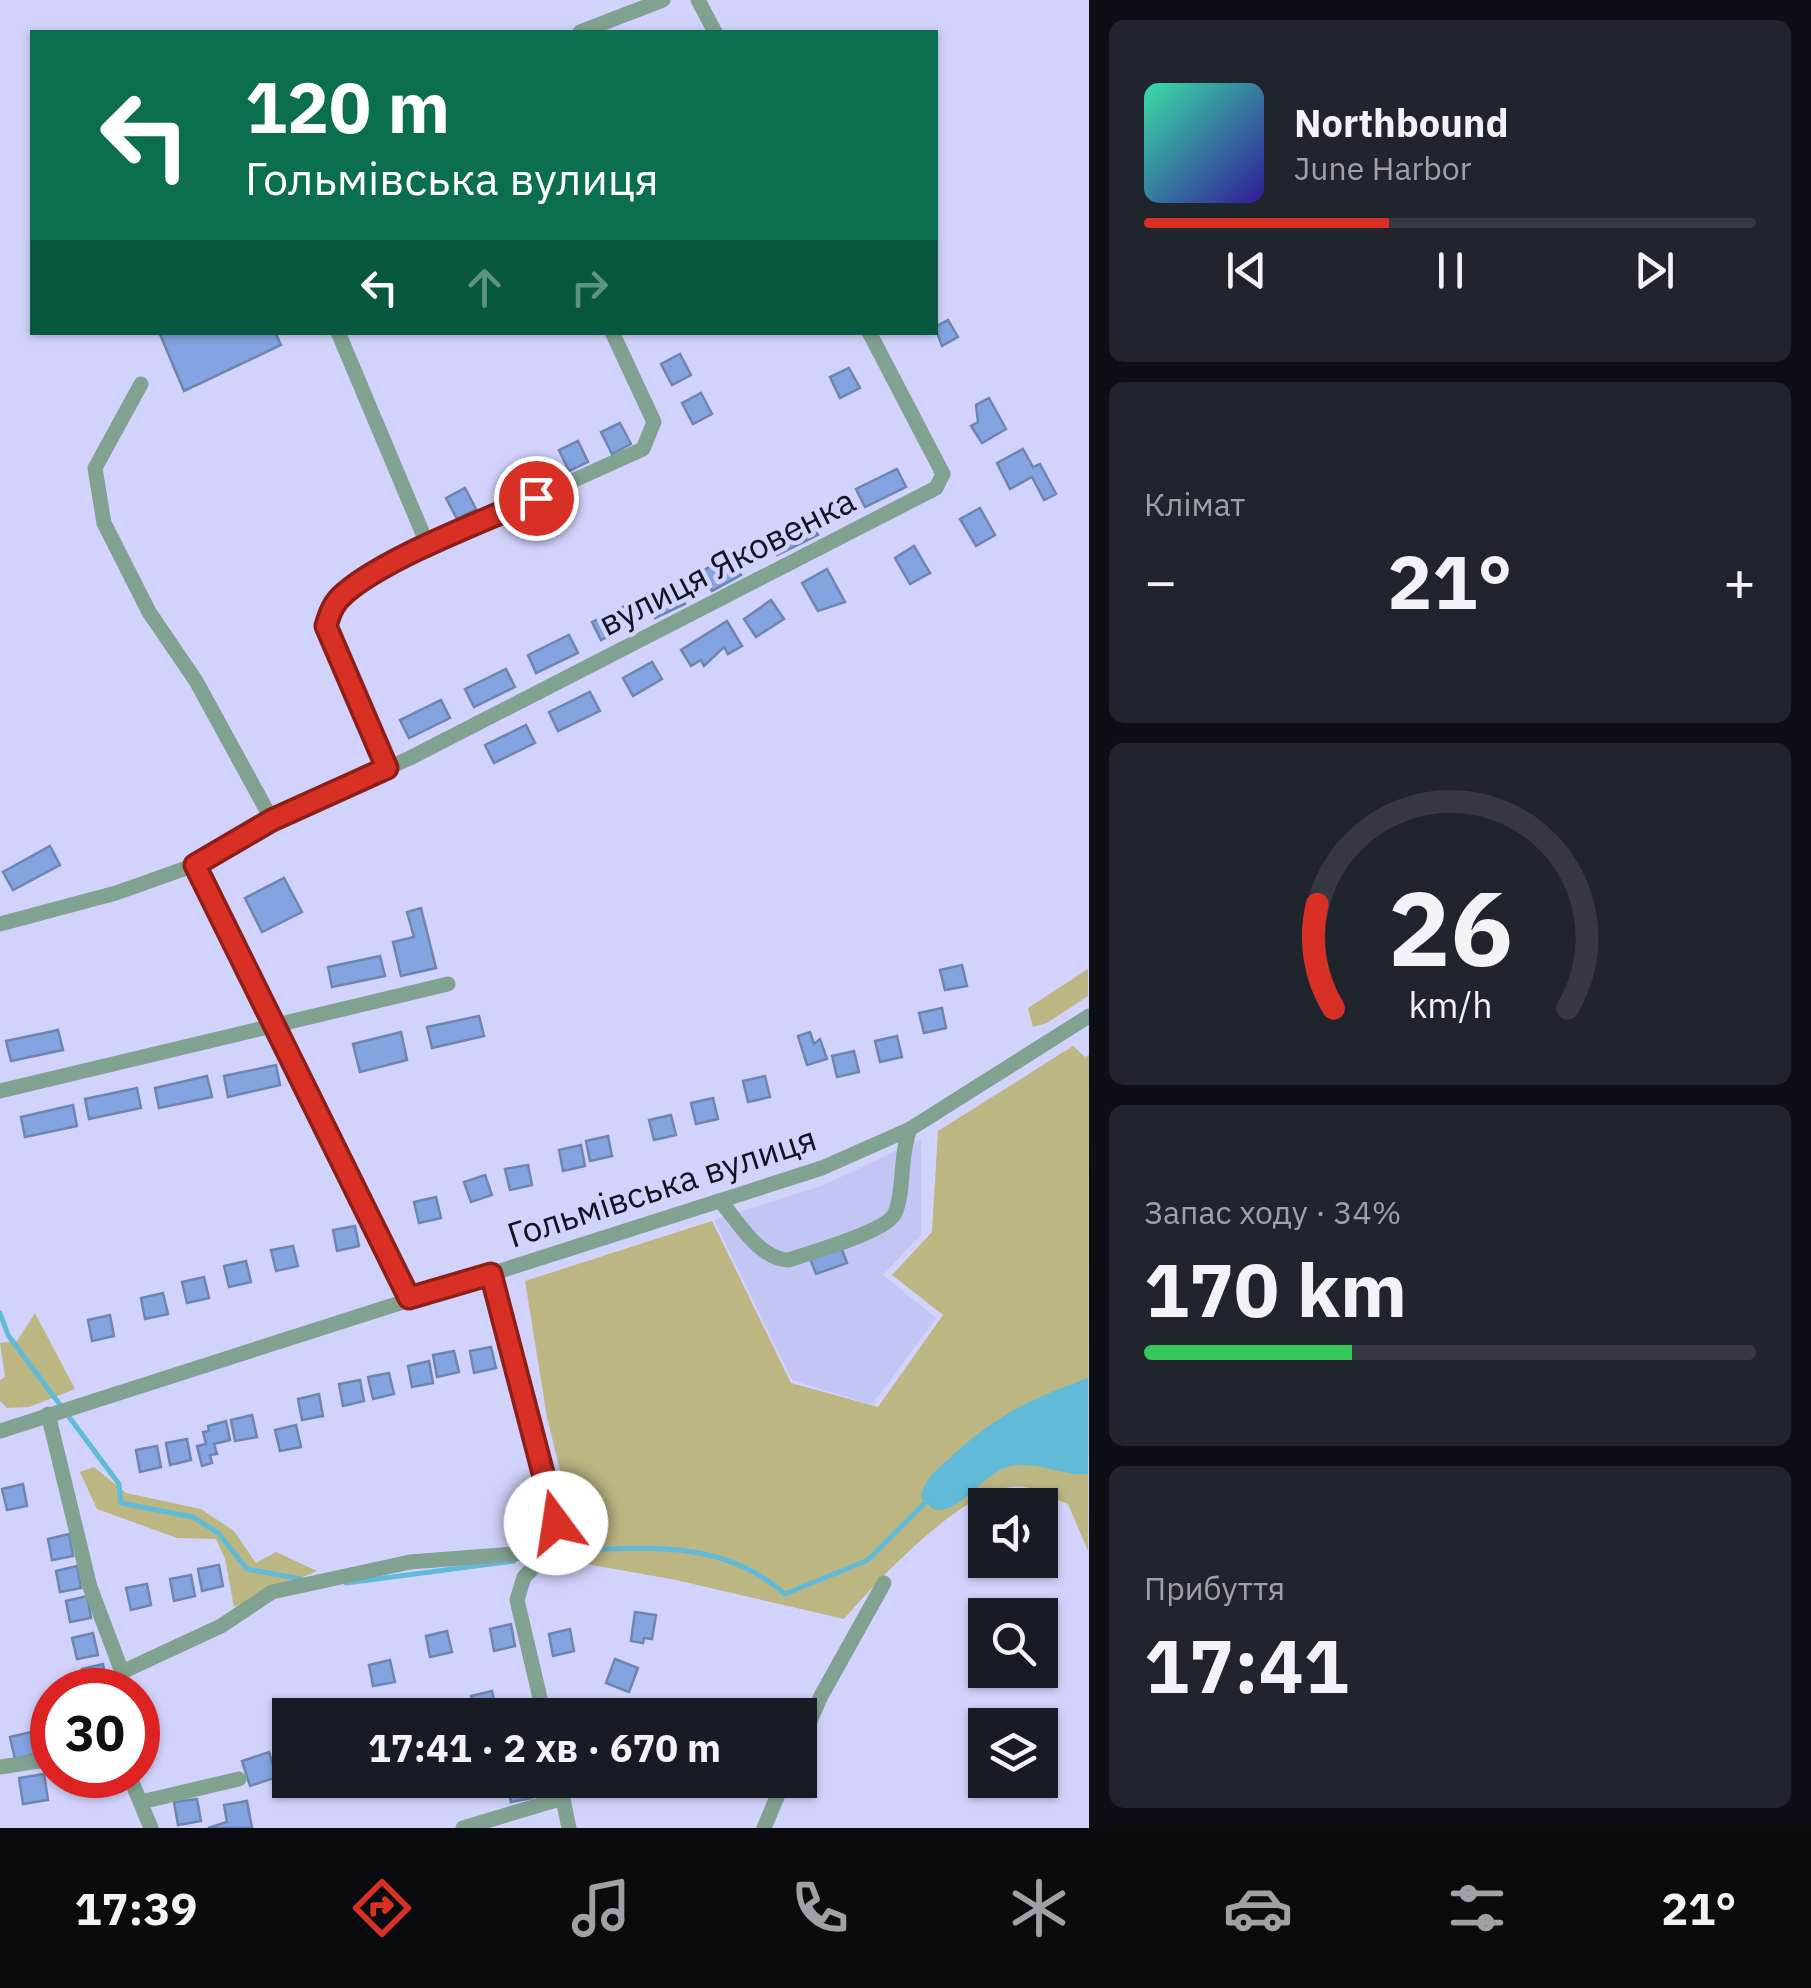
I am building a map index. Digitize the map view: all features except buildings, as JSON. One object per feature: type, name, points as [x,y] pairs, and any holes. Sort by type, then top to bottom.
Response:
[{"type":"street","points":[[585,30],[664,0]]},
{"type":"street","points":[[698,0],[714,30]]},
{"type":"street","points":[[339,335],[428,546]]},
{"type":"street","points":[[387,768],[326,626],[332,606],[347,591],[428,546],[643,449],[654,422],[613,335]]},
{"type":"street","name":"вулиця Яковенка","points":[[0,924],[116,893],[195,865],[272,820],[387,768],[936,488],[943,474],[871,335]]},
{"type":"street","points":[[141,384],[95,468],[104,523],[149,612],[196,681],[272,820]]},
{"type":"street","points":[[195,865],[409,1298]]},
{"type":"street","points":[[0,1091],[448,984]]},
{"type":"street","name":"Гольмівська вулиця","points":[[0,1431],[822,1168],[910,1129],[1088,1016]]},
{"type":"street","points":[[722,1202],[764,1252],[776,1260],[790,1260],[886,1225],[896,1210],[900,1160],[910,1129]]},
{"type":"street","points":[[491,1274],[556,1523],[551,1551],[524,1576],[517,1600],[540,1698]]},
{"type":"street","points":[[48,1414],[90,1587],[120,1668]]},
{"type":"street","points":[[131,1668],[221,1626],[272,1592],[410,1562],[551,1551]]},
{"type":"street","points":[[817,1703],[884,1583]]},
{"type":"street","points":[[0,1767],[30,1762]]},
{"type":"street","points":[[141,1802],[239,1779]]},
{"type":"street","points":[[139,1798],[151,1828]]},
{"type":"street","points":[[462,1828],[564,1798],[569,1828]]},
{"type":"street","points":[[764,1828],[776,1798]]},
{"type":"shaded area","points":[[1088,969],[1088,996],[1047,1023],[1033,1027],[1028,1008]]},
{"type":"shaded area","points":[[1073,1046],[1085,1057],[1089,1055],[1088,1551],[1068,1504],[1058,1500],[1058,1488],[968,1488],[968,1505],[901,1558],[844,1619],[676,1580],[569,1561],[569,1507],[547,1417],[525,1281],[712,1221],[791,1383],[878,1407],[943,1315],[892,1275],[932,1232],[938,1131]]},
{"type":"shaded area","points":[[921,1139],[921,1235],[883,1275],[936,1318],[872,1405],[792,1380],[714,1220],[824,1185]]},
{"type":"shaded area","points":[[35,1313],[75,1389],[29,1407],[7,1408],[0,1401],[0,1380],[5,1377],[0,1343],[17,1341]]},
{"type":"shaded area","points":[[1088,1378],[1088,1474],[1033,1465],[1011,1466],[977,1488],[968,1488],[968,1496],[942,1510],[933,1509],[921,1498],[932,1475],[968,1441],[1032,1401]]},
{"type":"shaded area","points":[[94,1467],[126,1493],[201,1509],[234,1531],[256,1563],[276,1552],[317,1571],[234,1607],[225,1559],[216,1539],[177,1538],[97,1509],[80,1472]]},
{"type":"waterway","points":[[0,1313],[8,1335],[119,1484],[121,1503],[193,1517],[218,1533],[247,1569],[301,1579]]},
{"type":"waterway","points":[[553,1551],[645,1548],[704,1554],[759,1575],[785,1594],[868,1560],[928,1500]]},
{"type":"waterway","points":[[346,1583],[514,1561]]},
{"type":"route","points":[[536,498],[428,546],[347,591],[332,606],[326,626],[387,768],[272,820],[195,865],[409,1298],[491,1274],[556,1523]]}]
